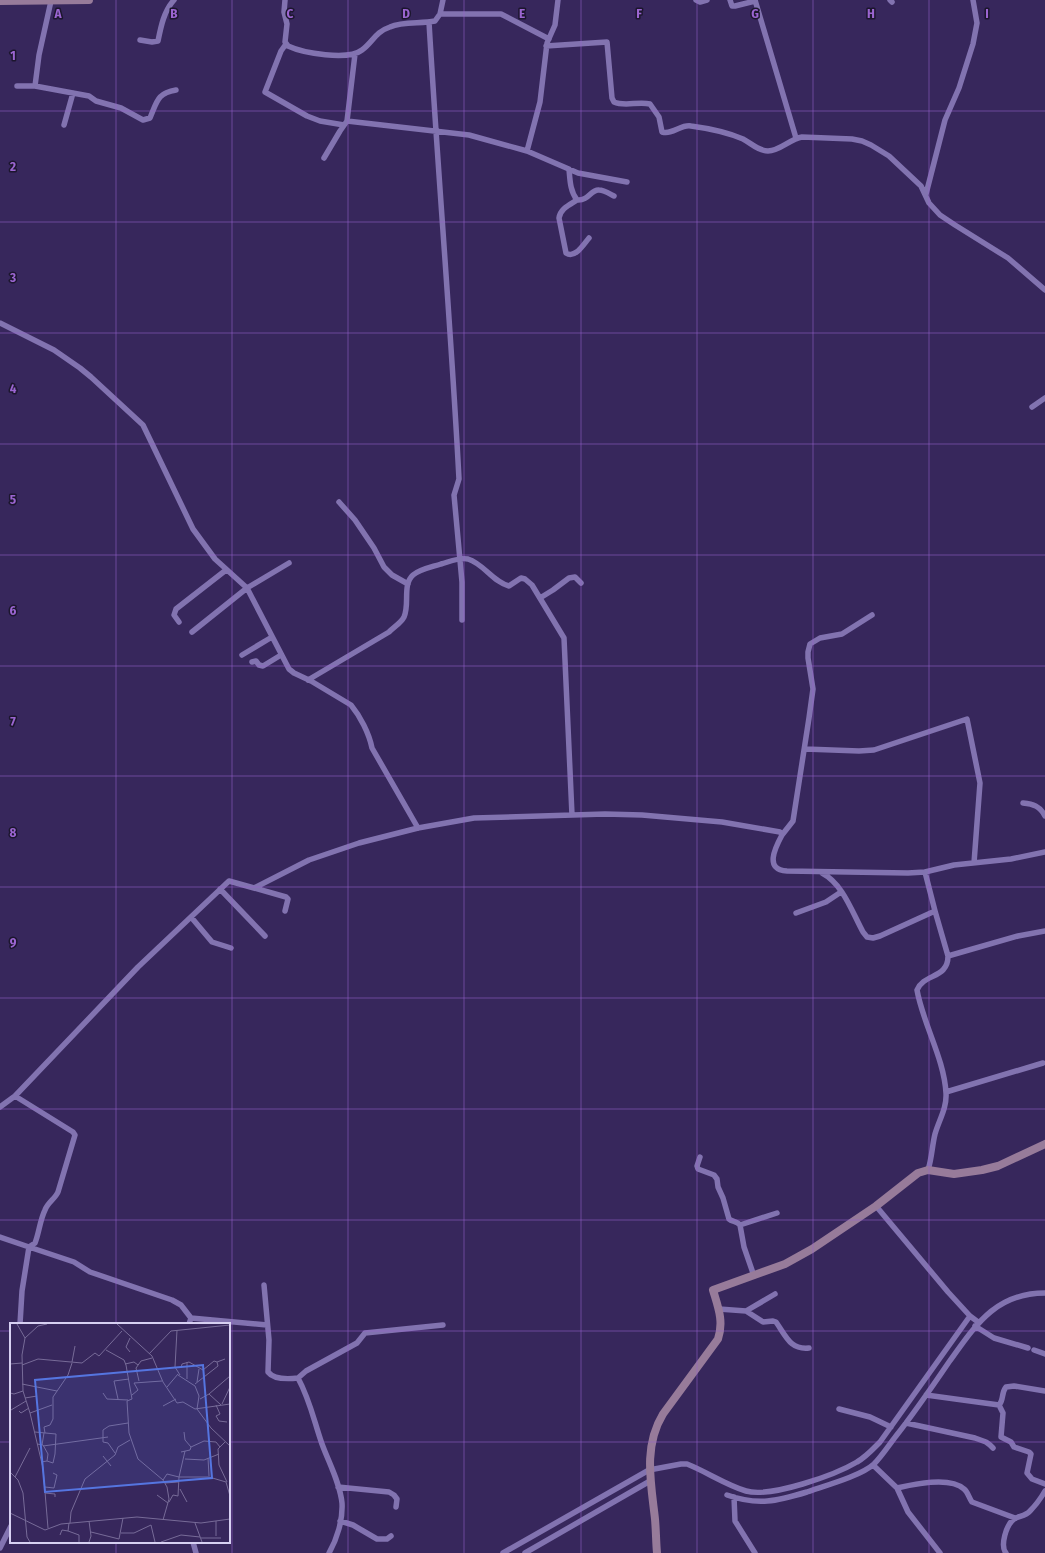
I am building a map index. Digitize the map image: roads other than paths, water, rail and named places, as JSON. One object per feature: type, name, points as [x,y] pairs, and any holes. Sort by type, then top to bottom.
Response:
[{"type":"street","points":[[0,1],[89,0]]},
{"type":"street","points":[[140,40],[152,42],[158,40],[162,22],[169,5],[174,0]]},
{"type":"street","points":[[285,0],[284,12],[287,24],[286,44],[281,51],[265,92],[307,116],[320,121],[477,136],[527,152],[585,174],[627,182]]},
{"type":"street","points":[[286,44],[300,50],[333,55],[346,56],[355,54],[366,47],[376,34],[390,26],[435,21],[440,14],[443,0]]},
{"type":"street","points":[[527,152],[540,102],[546,46],[555,25],[558,0]]},
{"type":"street","points":[[696,0],[700,2],[707,0]]},
{"type":"street","points":[[730,0],[732,6],[755,0],[796,138]]},
{"type":"street","points":[[926,194],[945,120],[959,88],[973,44],[976,23],[973,0]]},
{"type":"street","points":[[35,86],[39,55],[51,1]]},
{"type":"street","points":[[440,14],[500,14],[548,39]]},
{"type":"street","points":[[430,22],[459,479],[454,495],[462,582],[462,620]]},
{"type":"street","points":[[546,46],[607,42],[612,98],[614,102],[622,104],[650,104],[659,117],[662,132],[670,133],[688,126],[695,127],[742,139],[761,150],[768,151],[796,138],[862,140],[888,156],[921,186],[929,203],[940,215],[1008,258],[1045,290]]},
{"type":"street","points":[[324,158],[346,123],[355,54]]},
{"type":"street","points":[[17,86],[35,86],[89,96],[96,101],[121,108],[143,120],[150,118],[159,97],[164,93],[176,90]]},
{"type":"street","points":[[64,125],[73,93]]},
{"type":"street","points":[[569,169],[570,185],[577,200]]},
{"type":"street","points":[[589,238],[575,254],[571,255],[566,253],[559,218],[562,210],[577,200],[587,198],[594,191],[598,190],[614,196]]},
{"type":"street","points":[[0,323],[54,350],[80,368],[143,425],[193,529],[215,559],[247,588],[289,669],[351,705],[355,710],[371,742],[372,748],[418,828]]},
{"type":"street","points":[[1032,407],[1045,398]]},
{"type":"street","points":[[339,502],[355,520],[374,548],[384,567],[392,576],[408,584]]},
{"type":"street","points":[[308,680],[389,632],[401,622],[406,610],[408,584],[411,576],[416,572],[460,558],[468,559],[476,563],[502,584],[509,586],[521,578],[526,579],[532,585],[564,638],[572,815]]},
{"type":"street","points":[[192,632],[247,588],[289,563]]},
{"type":"street","points":[[179,622],[174,614],[176,609],[226,570]]},
{"type":"street","points":[[540,598],[569,578],[575,577],[581,583]]},
{"type":"street","points":[[872,615],[842,634],[820,638],[810,644],[808,658],[813,688],[805,749],[793,821],[782,835],[777,845],[774,856],[775,868],[780,871],[882,873],[925,872],[954,865],[1011,859],[1045,852]]},
{"type":"street","points":[[242,655],[272,637]]},
{"type":"street","points":[[252,662],[256,661],[259,665],[263,666],[281,655]]},
{"type":"street","points":[[805,749],[859,751],[874,750],[967,719],[980,783],[974,863]]},
{"type":"street","points":[[1023,803],[1034,804],[1040,808],[1045,816]]},
{"type":"street","points":[[254,888],[309,860],[359,844],[418,828],[474,818],[605,814],[642,815],[722,822],[771,829],[780,832],[782,835]]},
{"type":"street","points":[[820,872],[834,881],[867,937],[873,938],[880,936],[935,911]]},
{"type":"street","points":[[925,872],[948,956],[947,966],[942,972],[922,982],[917,990],[940,1060],[946,1092],[944,1110],[935,1135],[932,1158],[928,1170]]},
{"type":"street","points":[[0,1107],[15,1096],[138,967],[230,880],[286,897],[288,899],[288,903],[285,911]]},
{"type":"street","points":[[220,889],[265,936]]},
{"type":"street","points":[[796,913],[826,902],[841,892]]},
{"type":"street","points":[[191,917],[212,942],[231,948]]},
{"type":"street","points":[[948,956],[1018,936],[1045,931]]},
{"type":"street","points":[[946,1092],[1043,1063]]},
{"type":"street","points":[[15,1096],[73,1132],[75,1135],[58,1192],[55,1198],[44,1210],[35,1244],[29,1247]]},
{"type":"street","points":[[657,1553],[649,1470],[652,1438],[658,1423],[718,1339],[721,1330],[721,1319],[713,1290],[785,1264],[812,1250],[876,1206],[918,1174],[928,1170],[954,1174],[982,1170],[998,1166],[1045,1144]]},
{"type":"street","points":[[700,1157],[697,1166],[698,1169],[714,1175],[717,1179],[718,1187],[729,1219],[740,1225],[777,1213]]},
{"type":"street","points":[[876,1206],[934,1276],[974,1320],[994,1338],[1028,1348]]},
{"type":"street","points":[[740,1225],[744,1247],[754,1276]]},
{"type":"street","points":[[0,1237],[74,1262],[90,1272],[172,1300],[181,1304],[190,1321],[228,1323]]},
{"type":"street","points":[[20,1323],[22,1291],[29,1247]]},
{"type":"street","points":[[264,1285],[268,1372],[270,1375],[277,1378],[298,1378],[306,1371],[357,1343],[365,1333],[401,1328],[443,1325]]},
{"type":"street","points":[[503,1553],[649,1470],[687,1464],[746,1491],[757,1493],[774,1491],[827,1475],[858,1461],[880,1442],[930,1371],[974,1320],[1005,1302],[1035,1293],[1045,1294]]},
{"type":"street","points":[[746,1311],[775,1294]]},
{"type":"street","points":[[719,1309],[746,1311],[764,1322],[773,1320],[793,1346],[798,1348],[809,1348]]},
{"type":"street","points":[[728,1495],[758,1502],[772,1502],[833,1484],[873,1465],[906,1423],[974,1320]]},
{"type":"street","points":[[230,1323],[267,1325]]},
{"type":"street","points":[[1034,1350],[1045,1354]]},
{"type":"street","points":[[298,1378],[315,1419],[322,1445],[342,1502],[340,1521],[334,1544],[329,1553]]},
{"type":"street","points":[[999,1406],[1006,1387],[1014,1386],[1045,1391]]},
{"type":"street","points":[[926,1394],[999,1406]]},
{"type":"street","points":[[999,1406],[1003,1413],[1001,1437],[1010,1442],[1014,1448],[1029,1452],[1031,1454],[1027,1473],[1032,1479],[1045,1484]]},
{"type":"street","points":[[839,1409],[870,1417],[891,1427]]},
{"type":"street","points":[[906,1423],[975,1438],[986,1442],[993,1448]]},
{"type":"street","points":[[873,1465],[897,1488],[908,1512],[940,1553]]},
{"type":"street","points":[[524,1553],[650,1481]]},
{"type":"street","points":[[897,1488],[933,1482],[960,1486],[967,1491],[972,1502],[1015,1518],[1022,1517],[1030,1512],[1045,1491]]},
{"type":"street","points":[[338,1487],[389,1492],[397,1499],[396,1507]]},
{"type":"street","points":[[734,1497],[735,1521],[755,1553]]},
{"type":"street","points":[[1006,1553],[1002,1549],[1002,1544],[1008,1526],[1015,1518]]},
{"type":"street","points":[[340,1521],[353,1525],[377,1539],[387,1539],[392,1536]]},
{"type":"street","points":[[0,1548],[10,1528]]},
{"type":"street","points":[[193,1543],[196,1553]]}]
